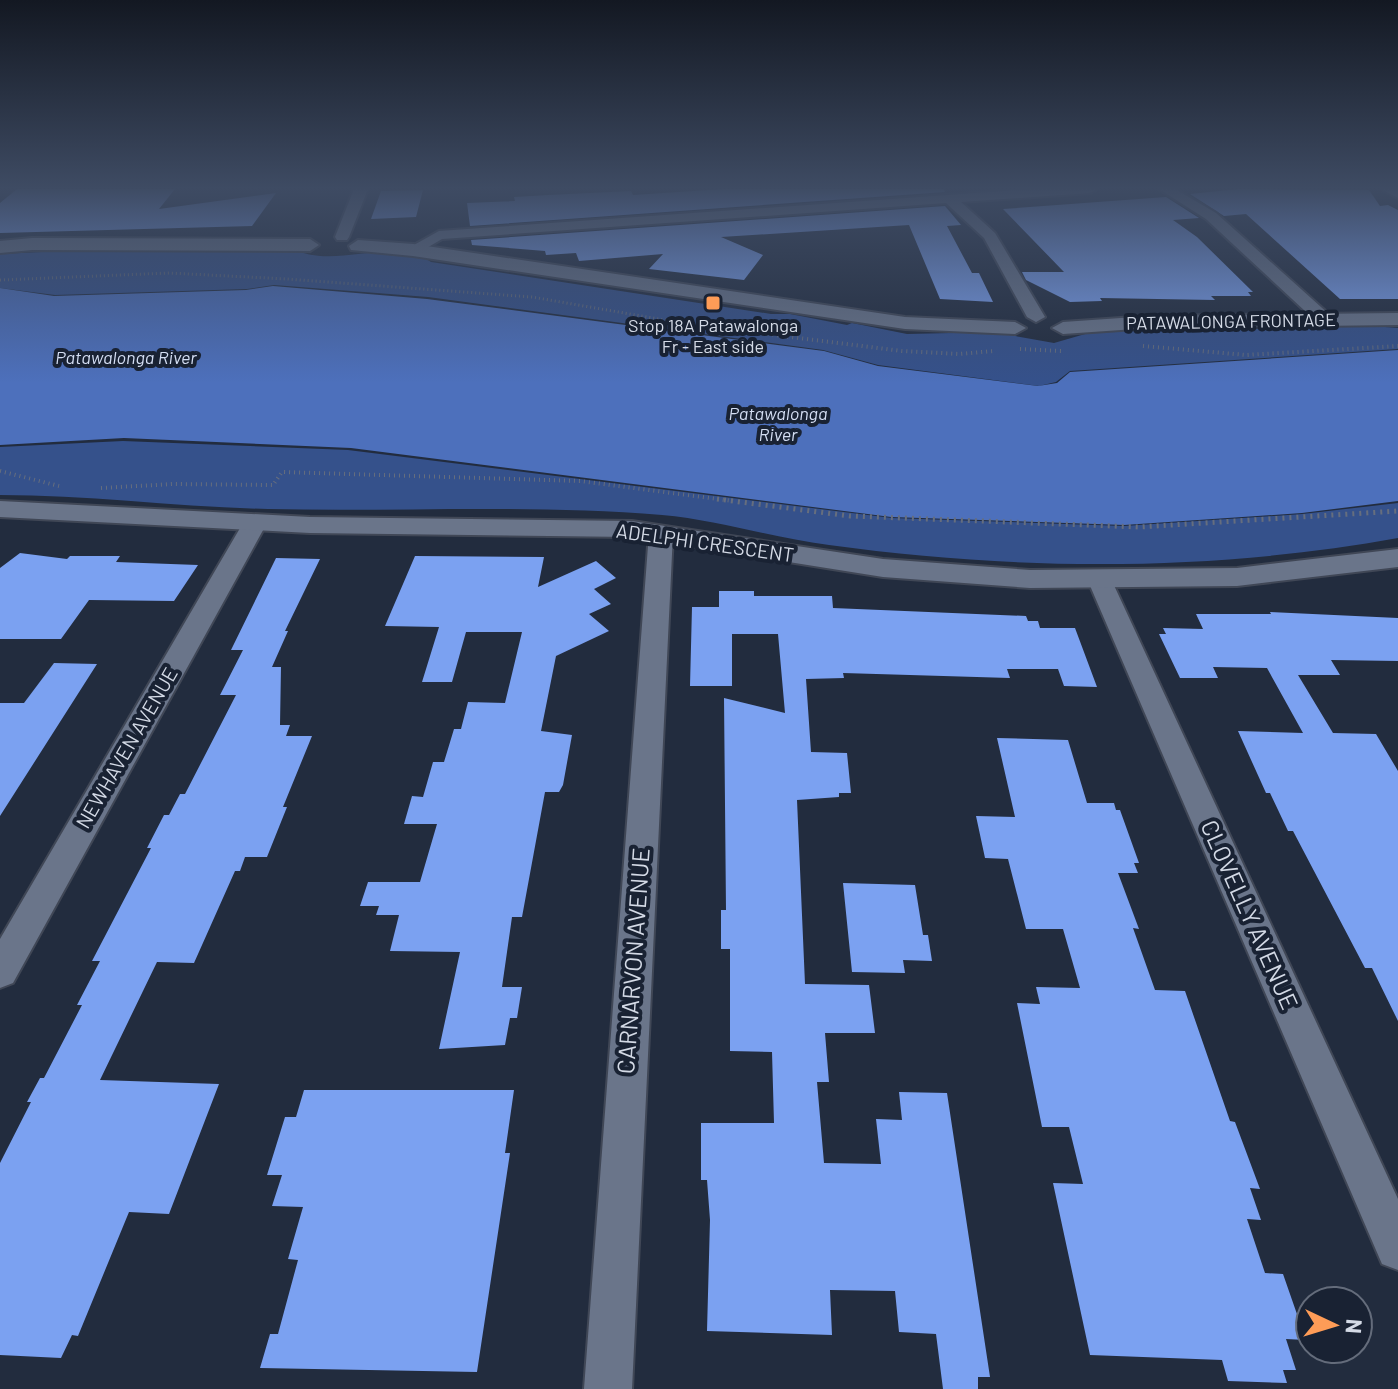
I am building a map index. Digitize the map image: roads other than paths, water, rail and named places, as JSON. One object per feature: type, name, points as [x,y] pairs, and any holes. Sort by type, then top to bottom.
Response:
[{"type":"street","points":[[438,254],[1014,339],[1018,320],[1036,317],[1056,322],[1063,328]]},
{"type":"street","points":[[1000,254],[1036,317]]},
{"type":"street","points":[[1252,254],[1325,320]]},
{"type":"street","name":"PATAWALONGA FRONTAGE","points":[[1014,339],[1057,336],[1063,328],[1150,322],[1398,319]]},
{"type":"street","name":"ADELPHI CRESCENT","points":[[5,509],[255,523],[632,529],[883,568],[1100,581],[1237,577],[1398,558]]},
{"type":"street","name":"NEWHAVEN AVENUE","points":[[0,972],[255,523]]},
{"type":"street","name":"CARNARVON AVENUE","points":[[608,1389],[661,533]]},
{"type":"street","name":"CLOVELLY AVENUE","points":[[1100,581],[1398,1248]]},
{"type":"water","name":"Patawalonga River","points":[[273,286],[427,299],[824,351],[878,366],[1038,386],[1057,383],[1070,372],[1398,350],[1398,501],[1302,513],[1124,525],[891,517],[351,448],[124,438],[0,445],[0,288],[54,296],[246,290]]},
{"type":"place","name":"Stop 18A Patawalonga Fr - East side","points":[[713,303]]}]
